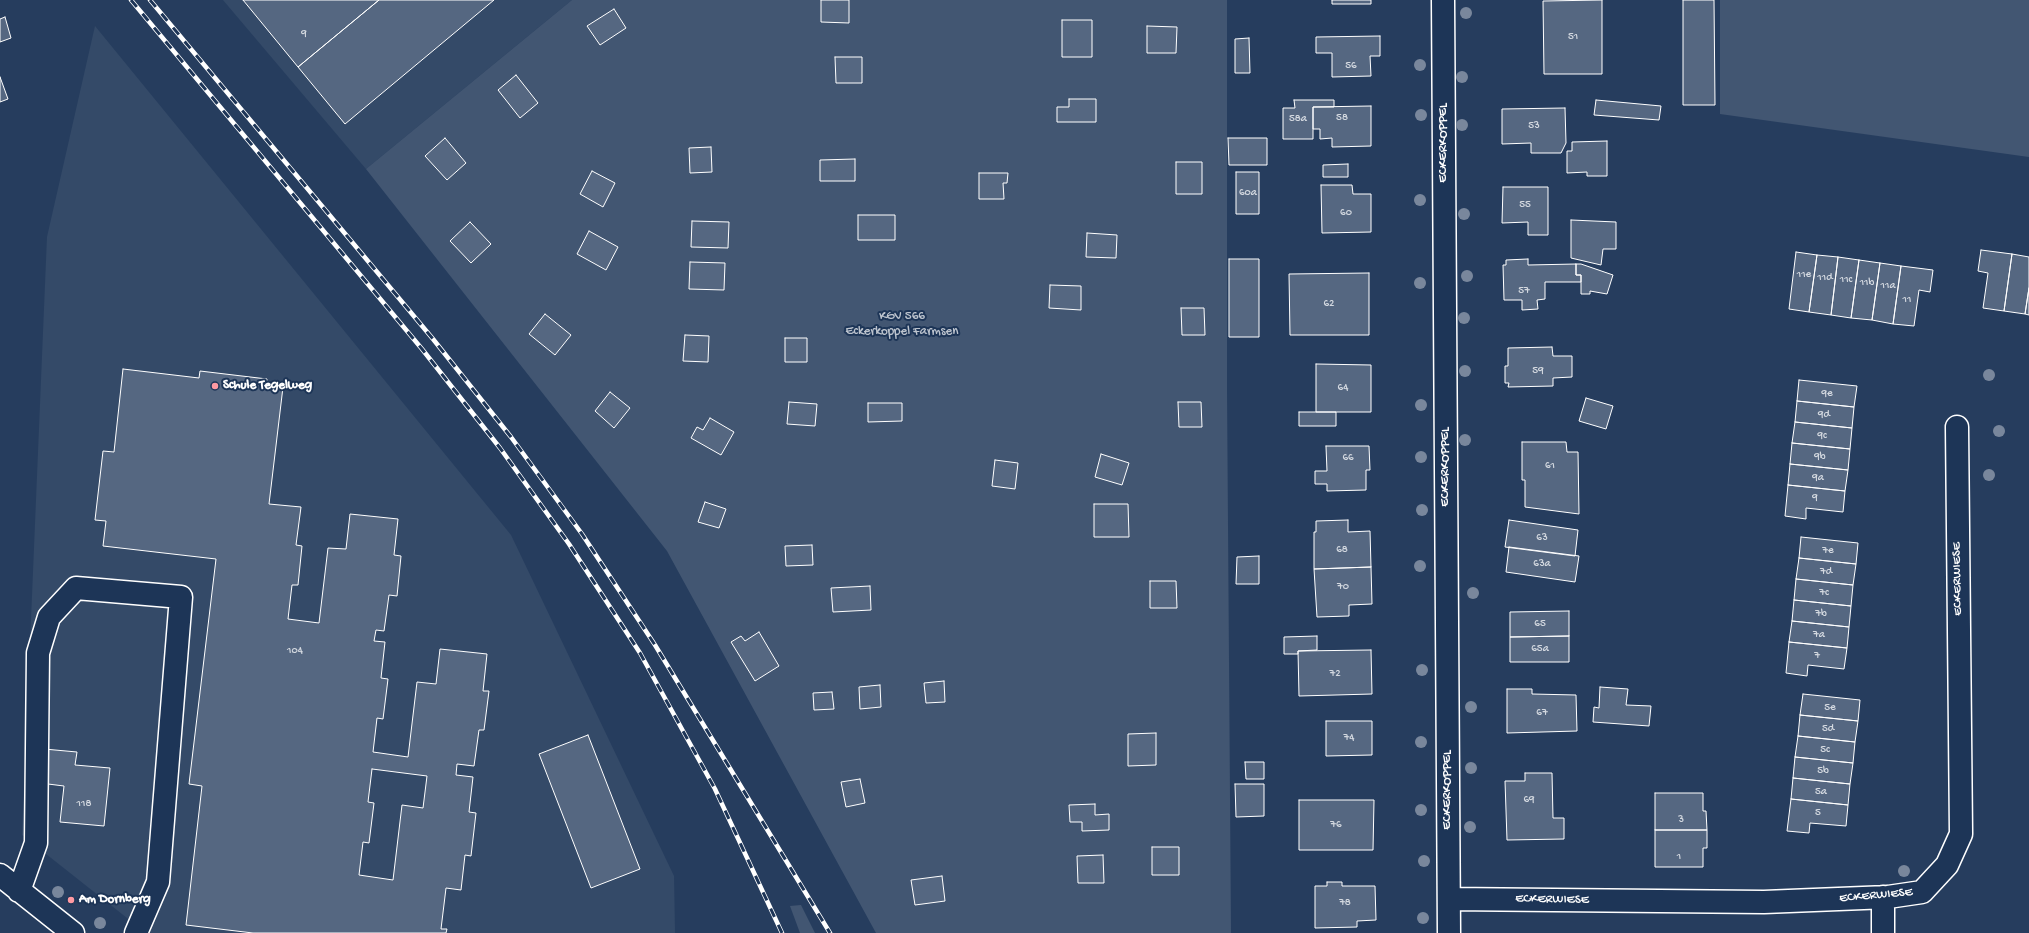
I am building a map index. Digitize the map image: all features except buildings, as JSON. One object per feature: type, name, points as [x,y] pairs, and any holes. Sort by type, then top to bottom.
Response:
[{"type":"street","name":"ECKERKOPPEL","points":[[1443,0],[1449,933]]},
{"type":"street","name":"ECKERWIESE","points":[[1449,899],[1764,902],[1883,897],[1922,892],[1947,865],[1961,834],[1957,427]]},
{"type":"street","points":[[19,891],[36,843],[38,653],[49,617],[76,588],[181,597],[158,882],[136,933]]},
{"type":"street","points":[[0,875],[73,933]]},
{"type":"street","points":[[1883,897],[1884,933]]},
{"type":"shaded area","points":[[223,0],[572,0],[366,169]]},
{"type":"shaded area","name":"Schule Tegelweg","points":[[95,26],[511,535],[674,876],[675,933],[146,933],[22,835],[47,237]]},
{"type":"green space","name":"KGV 566 Eckerkoppel Farmsen","points":[[572,0],[1227,0],[1227,391],[1231,933],[876,933],[667,551],[366,169]]},
{"type":"green space","points":[[1720,0],[2029,0],[2029,157],[1720,114]]},
{"type":"green space","points":[[801,905],[815,933],[800,933],[790,906]]},
{"type":"railway","points":[[131,0],[422,349],[500,448],[569,544],[640,653],[715,789],[782,933]]},
{"type":"railway","points":[[150,0],[433,339],[511,437],[582,534],[655,645],[830,933]]},
{"type":"place","name":"Schule Tegelweg","points":[[215,386]]},
{"type":"place","name":"Am Dornberg","points":[[71,900]]}]
